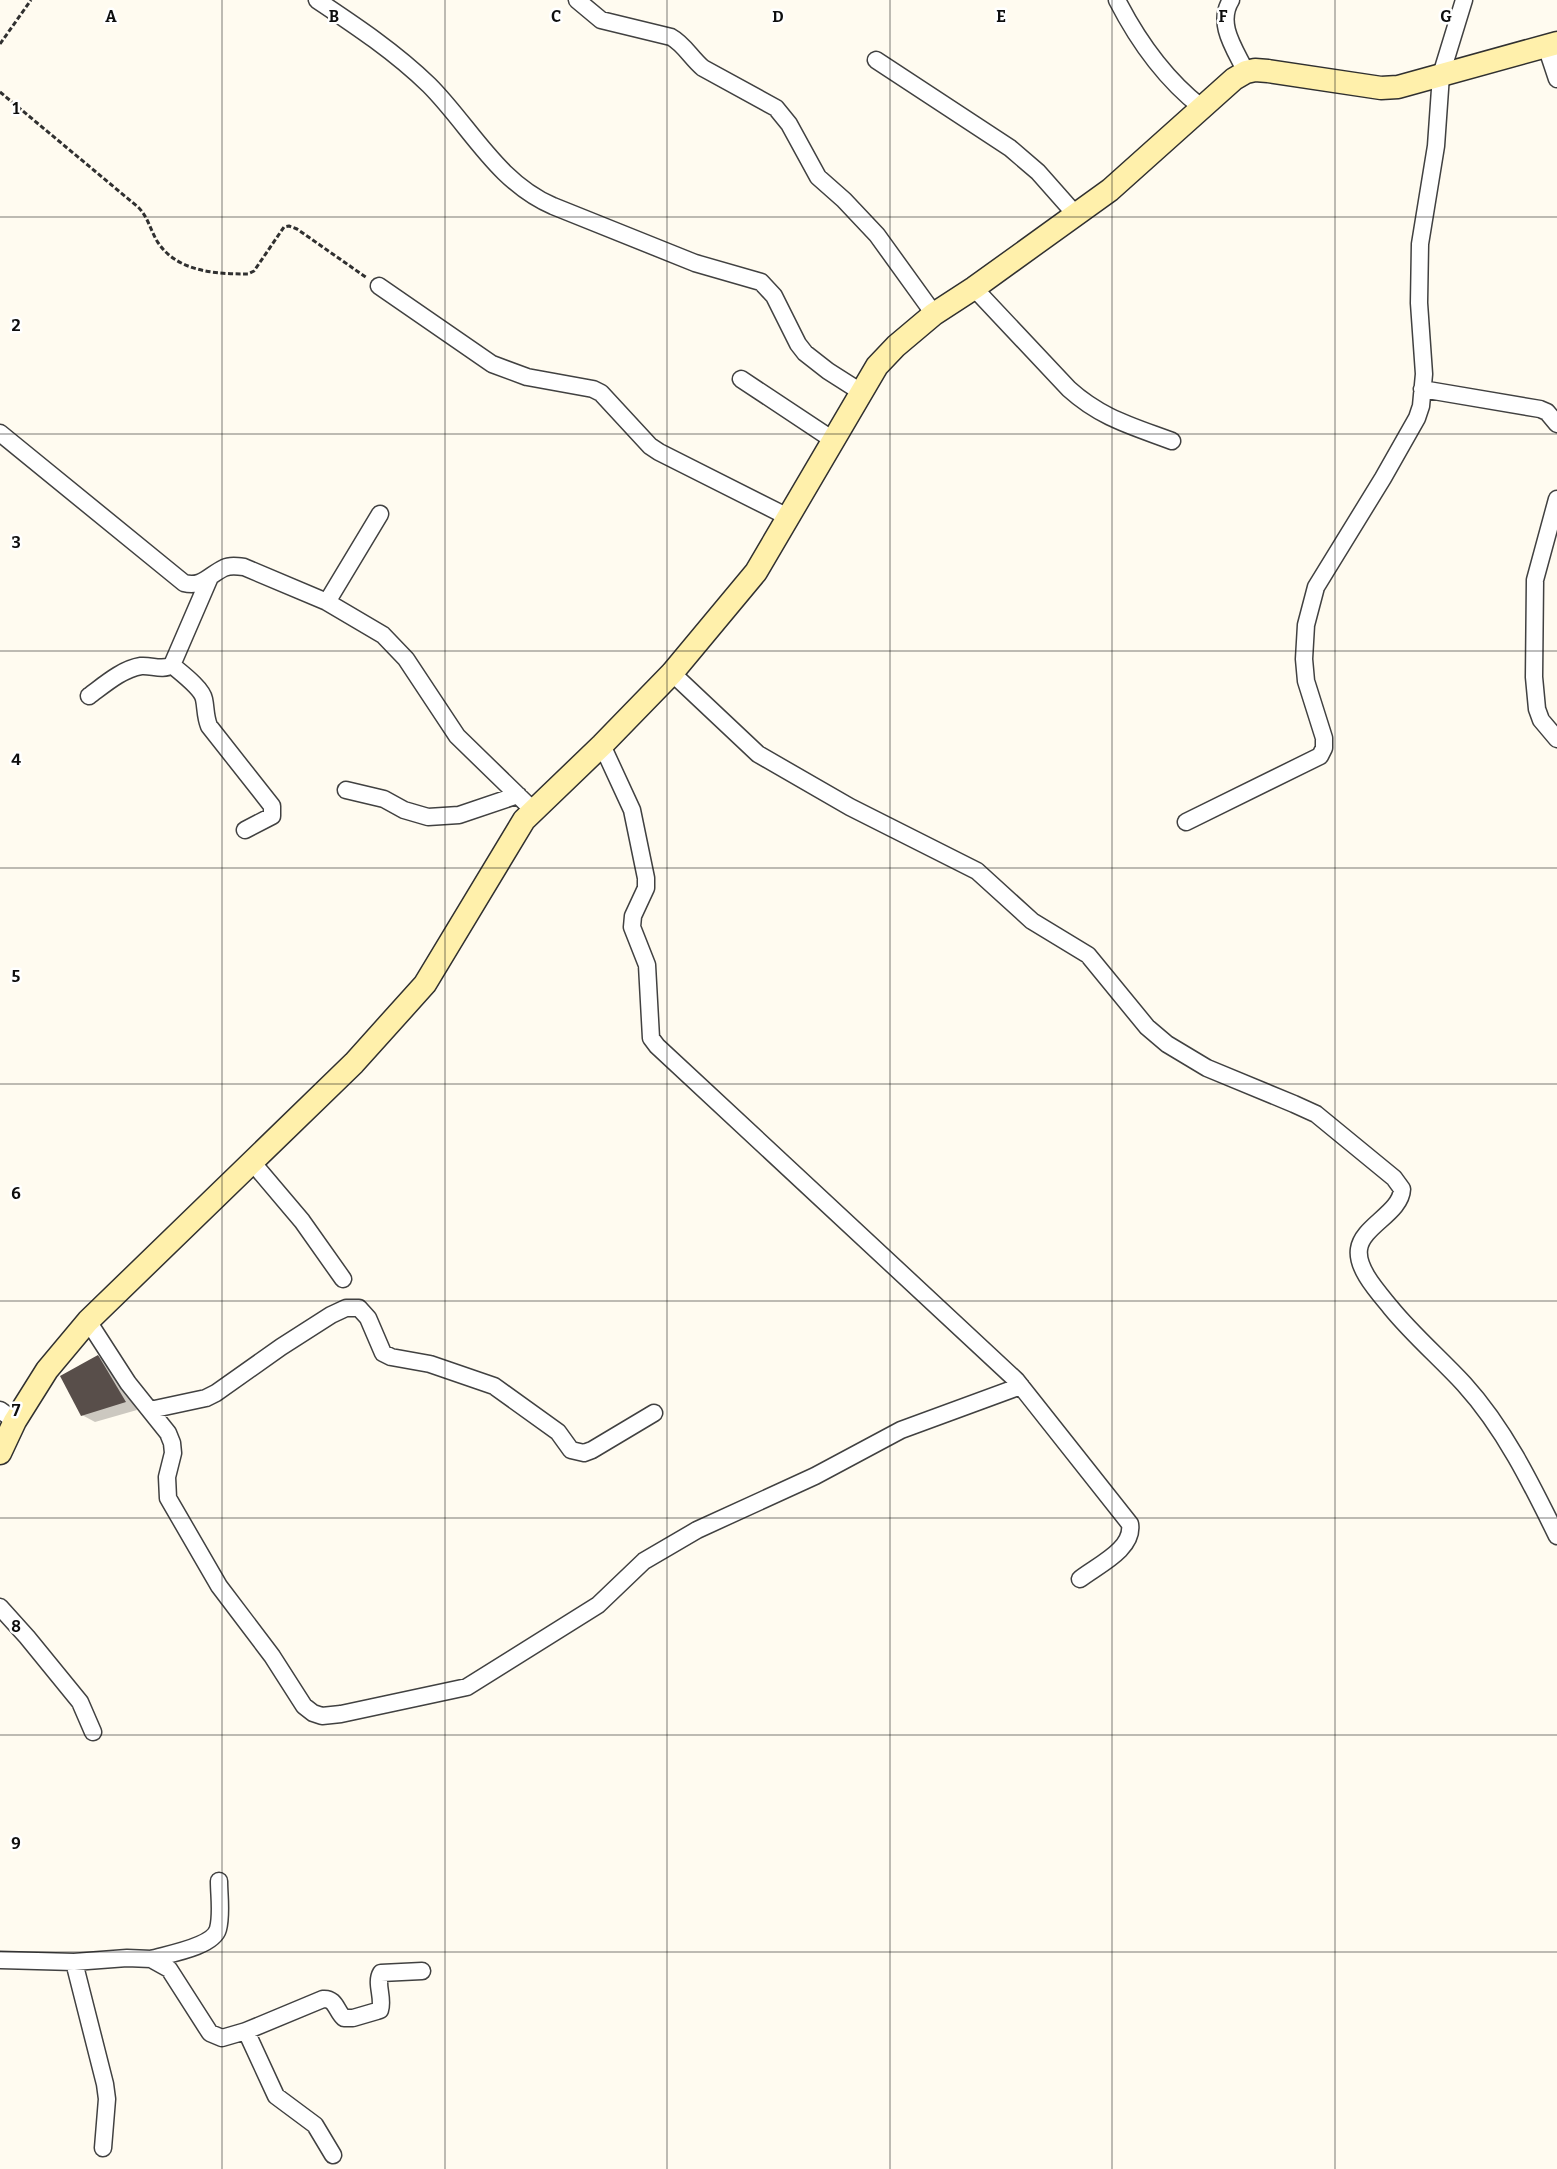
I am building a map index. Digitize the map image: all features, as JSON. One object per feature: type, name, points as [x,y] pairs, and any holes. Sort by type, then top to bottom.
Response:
[{"type":"street","points":[[317,0],[386,48],[428,84],[452,110],[493,162],[534,196],[553,206],[695,263],[761,282],[774,296],[798,344],[806,353],[821,367],[861,392]]},
{"type":"street","points":[[577,0],[601,20],[671,37],[679,42],[702,68],[776,108],[789,124],[818,177],[844,200],[877,235],[934,314]]},
{"type":"street","points":[[1117,0],[1165,75],[1201,107]]},
{"type":"street","points":[[1232,0],[1227,6],[1224,25],[1246,72]]},
{"type":"street","points":[[1186,822],[1320,756],[1324,748],[1324,738],[1306,681],[1304,659],[1306,624],[1316,587],[1383,478],[1416,418],[1420,406],[1424,374],[1418,303],[1420,244],[1436,146],[1441,75],[1464,0]]},
{"type":"street","points":[[346,790],[384,799],[404,810],[428,817],[459,815],[526,802],[602,745],[672,673],[756,572],[877,366],[896,346],[934,314],[974,288],[1076,215],[1133,170],[1234,79],[1246,72],[1255,70],[1381,88],[1398,87],[1552,44],[1557,79]]},
{"type":"street","points":[[876,60],[1010,148],[1038,172],[1076,215]]},
{"type":"street","points":[[379,286],[492,364],[527,377],[593,389],[601,393],[650,446],[659,452],[788,517]]},
{"type":"street","points":[[974,288],[1069,389],[1085,403],[1112,418],[1172,441]]},
{"type":"street","points":[[740,379],[833,440]]},
{"type":"street","points":[[1422,389],[1540,409],[1547,412],[1557,424]]},
{"type":"street","points":[[0,433],[184,583],[191,585],[199,584],[224,568],[232,566],[244,567],[327,602],[383,635],[395,645],[456,736],[526,802]]},
{"type":"street","points":[[1557,499],[1535,580],[1534,677],[1537,708],[1541,720],[1557,739]]},
{"type":"street","points":[[327,602],[380,514]]},
{"type":"street","points":[[89,696],[130,669],[141,666],[163,668],[172,665],[210,577]]},
{"type":"street","points":[[172,665],[200,691],[204,699],[205,715],[209,726],[272,806],[272,816],[245,830]]},
{"type":"street","points":[[672,673],[758,754],[850,807],[977,871],[1032,921],[1088,956],[1147,1027],[1167,1044],[1207,1068],[1316,1114],[1394,1178],[1402,1189],[1399,1200],[1364,1238],[1359,1249],[1361,1261],[1369,1281],[1408,1329],[1465,1385],[1492,1419],[1534,1489],[1557,1536]]},
{"type":"street","points":[[602,745],[632,810],[646,878],[646,888],[633,916],[632,927],[647,965],[651,1038],[656,1046],[1021,1386],[1130,1524],[1132,1532],[1126,1545],[1080,1579]]},
{"type":"street","points":[[0,1453],[8,1415],[88,1321],[354,1063],[425,984],[524,820],[526,802]]},
{"type":"street","points":[[252,1162],[302,1220],[343,1278]]},
{"type":"street","points":[[150,1410],[206,1398],[216,1393],[323,1320],[346,1308],[353,1307],[359,1308],[368,1318],[383,1354],[430,1364],[494,1386],[558,1432],[571,1450],[584,1453],[592,1450],[654,1413]]},
{"type":"street","points":[[88,1321],[128,1383],[168,1433],[172,1443],[167,1489],[172,1505],[219,1586],[272,1656],[304,1706],[313,1713],[322,1716],[351,1712],[467,1687],[598,1605],[644,1561],[697,1530],[748,1505],[815,1476],[901,1430],[1021,1386]]},
{"type":"street","points":[[0,1607],[80,1702],[93,1732]]},
{"type":"street","points":[[0,1960],[74,1962],[128,1958],[151,1959],[206,1943],[215,1935],[219,1920],[219,1881]]},
{"type":"street","points":[[151,1959],[169,1969],[210,2033],[222,2038],[246,2031],[323,1999],[334,2002],[344,2018],[353,2018],[380,2010],[382,2003],[379,1978],[381,1973],[422,1971]]},
{"type":"street","points":[[74,1962],[105,2084],[107,2099],[103,2148]]},
{"type":"street","points":[[246,2031],[276,2096],[315,2125],[333,2155]]},
{"type":"path","points":[[0,44],[31,0]]},
{"type":"path","points":[[0,92],[138,207],[148,220],[161,247],[183,264],[205,271],[248,274],[254,271],[284,228],[289,226],[379,286]]},
{"type":"building","points":[[98,1355],[126,1402],[81,1416],[60,1376]]}]
